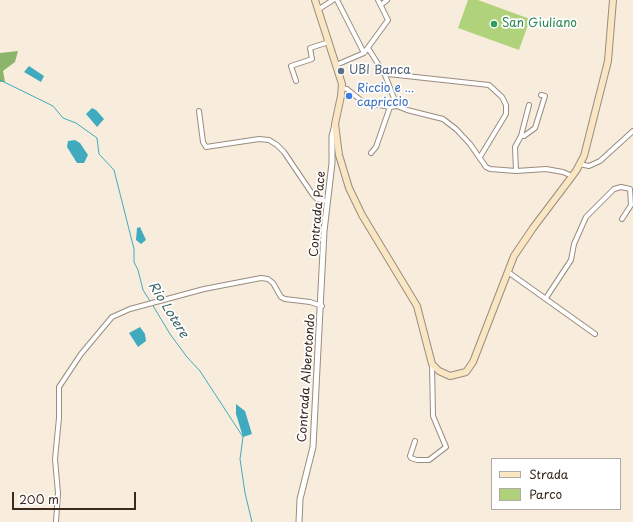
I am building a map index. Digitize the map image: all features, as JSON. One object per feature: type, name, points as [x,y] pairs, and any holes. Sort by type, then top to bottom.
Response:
[{"type":"main road","points":[[315,0],[342,88],[335,124],[339,155],[348,188],[362,215],[417,306],[432,364],[439,372],[450,376],[462,374],[473,362],[520,245],[572,176],[580,164],[589,144],[608,61],[613,0]]},
{"type":"street","points":[[318,9],[332,0]]},
{"type":"street","points":[[337,0],[364,53]]},
{"type":"street","points":[[336,65],[364,53],[388,20],[378,0]]},
{"type":"street","points":[[381,4],[387,0]]},
{"type":"street","points":[[296,81],[291,66],[312,59],[310,48],[329,42]]},
{"type":"street","points":[[368,48],[385,75],[398,106]]},
{"type":"street","points":[[385,75],[388,74],[489,84],[502,97],[506,105],[506,114],[480,157]]},
{"type":"street","points":[[342,88],[347,89],[361,101],[398,106],[407,110],[438,117],[448,122],[490,169],[516,171],[546,169],[563,172],[572,176]]},
{"type":"street","points":[[522,136],[535,128],[545,96],[541,95]]},
{"type":"street","points":[[516,171],[515,147],[522,136],[529,105]]},
{"type":"street","points":[[371,153],[376,146],[390,106]]},
{"type":"street","points":[[199,111],[203,142],[206,147],[259,139],[268,140],[277,145],[284,152],[313,195],[317,199],[326,201]]},
{"type":"street","name":"Contrada Pace","points":[[322,306],[326,201],[332,163],[332,136],[335,124]]},
{"type":"street","points":[[580,164],[589,166],[600,161],[633,130]]},
{"type":"street","points":[[546,298],[571,260],[574,244],[586,217],[614,189],[621,187],[630,189],[631,205],[622,218]]},
{"type":"street","points":[[508,272],[595,334]]},
{"type":"street","points":[[56,522],[58,494],[55,459],[59,418],[58,387],[81,354],[112,317],[130,309],[204,289],[261,278],[268,279],[273,283],[281,297],[285,299],[310,302],[322,306]]},
{"type":"street","name":"Contrada Alberotondo","points":[[299,522],[300,499],[313,447],[322,306]]},
{"type":"street","points":[[415,441],[410,458],[417,460],[429,460],[446,447],[433,416],[432,364]]},
{"type":"green space","name":"San Giuliano","points":[[468,0],[478,0],[530,19],[519,50],[458,28]]},
{"type":"green space","points":[[18,51],[15,62],[3,71],[5,82],[0,82],[0,53]]},
{"type":"water","points":[[29,66],[44,76],[41,82],[24,72]]},
{"type":"water","points":[[92,108],[96,110],[104,119],[97,127],[86,114]]},
{"type":"water","points":[[75,140],[80,143],[88,155],[84,163],[77,163],[67,147],[68,141]]},
{"type":"water","points":[[140,227],[146,240],[141,244],[136,240],[137,228]]},
{"type":"water","points":[[140,327],[145,334],[146,341],[138,347],[129,333]]},
{"type":"water","points":[[236,404],[245,411],[252,434],[243,437],[236,414]]},
{"type":"waterway","name":"Rio Lotere","points":[[0,80],[53,106],[63,118],[76,123],[97,138],[99,154],[114,170],[134,249],[134,262],[138,270],[143,290],[150,301]]},
{"type":"waterway","name":"Rio Lotere","points":[[152,304],[170,334],[187,357],[200,371],[243,437],[240,459],[245,493],[252,522]]},
{"type":"place","name":"San Giuliano","points":[[494,24]]},
{"type":"place","name":"UBI Banca","points":[[341,71]]},
{"type":"place","name":"Riccio e ... capriccio","points":[[349,96]]}]
